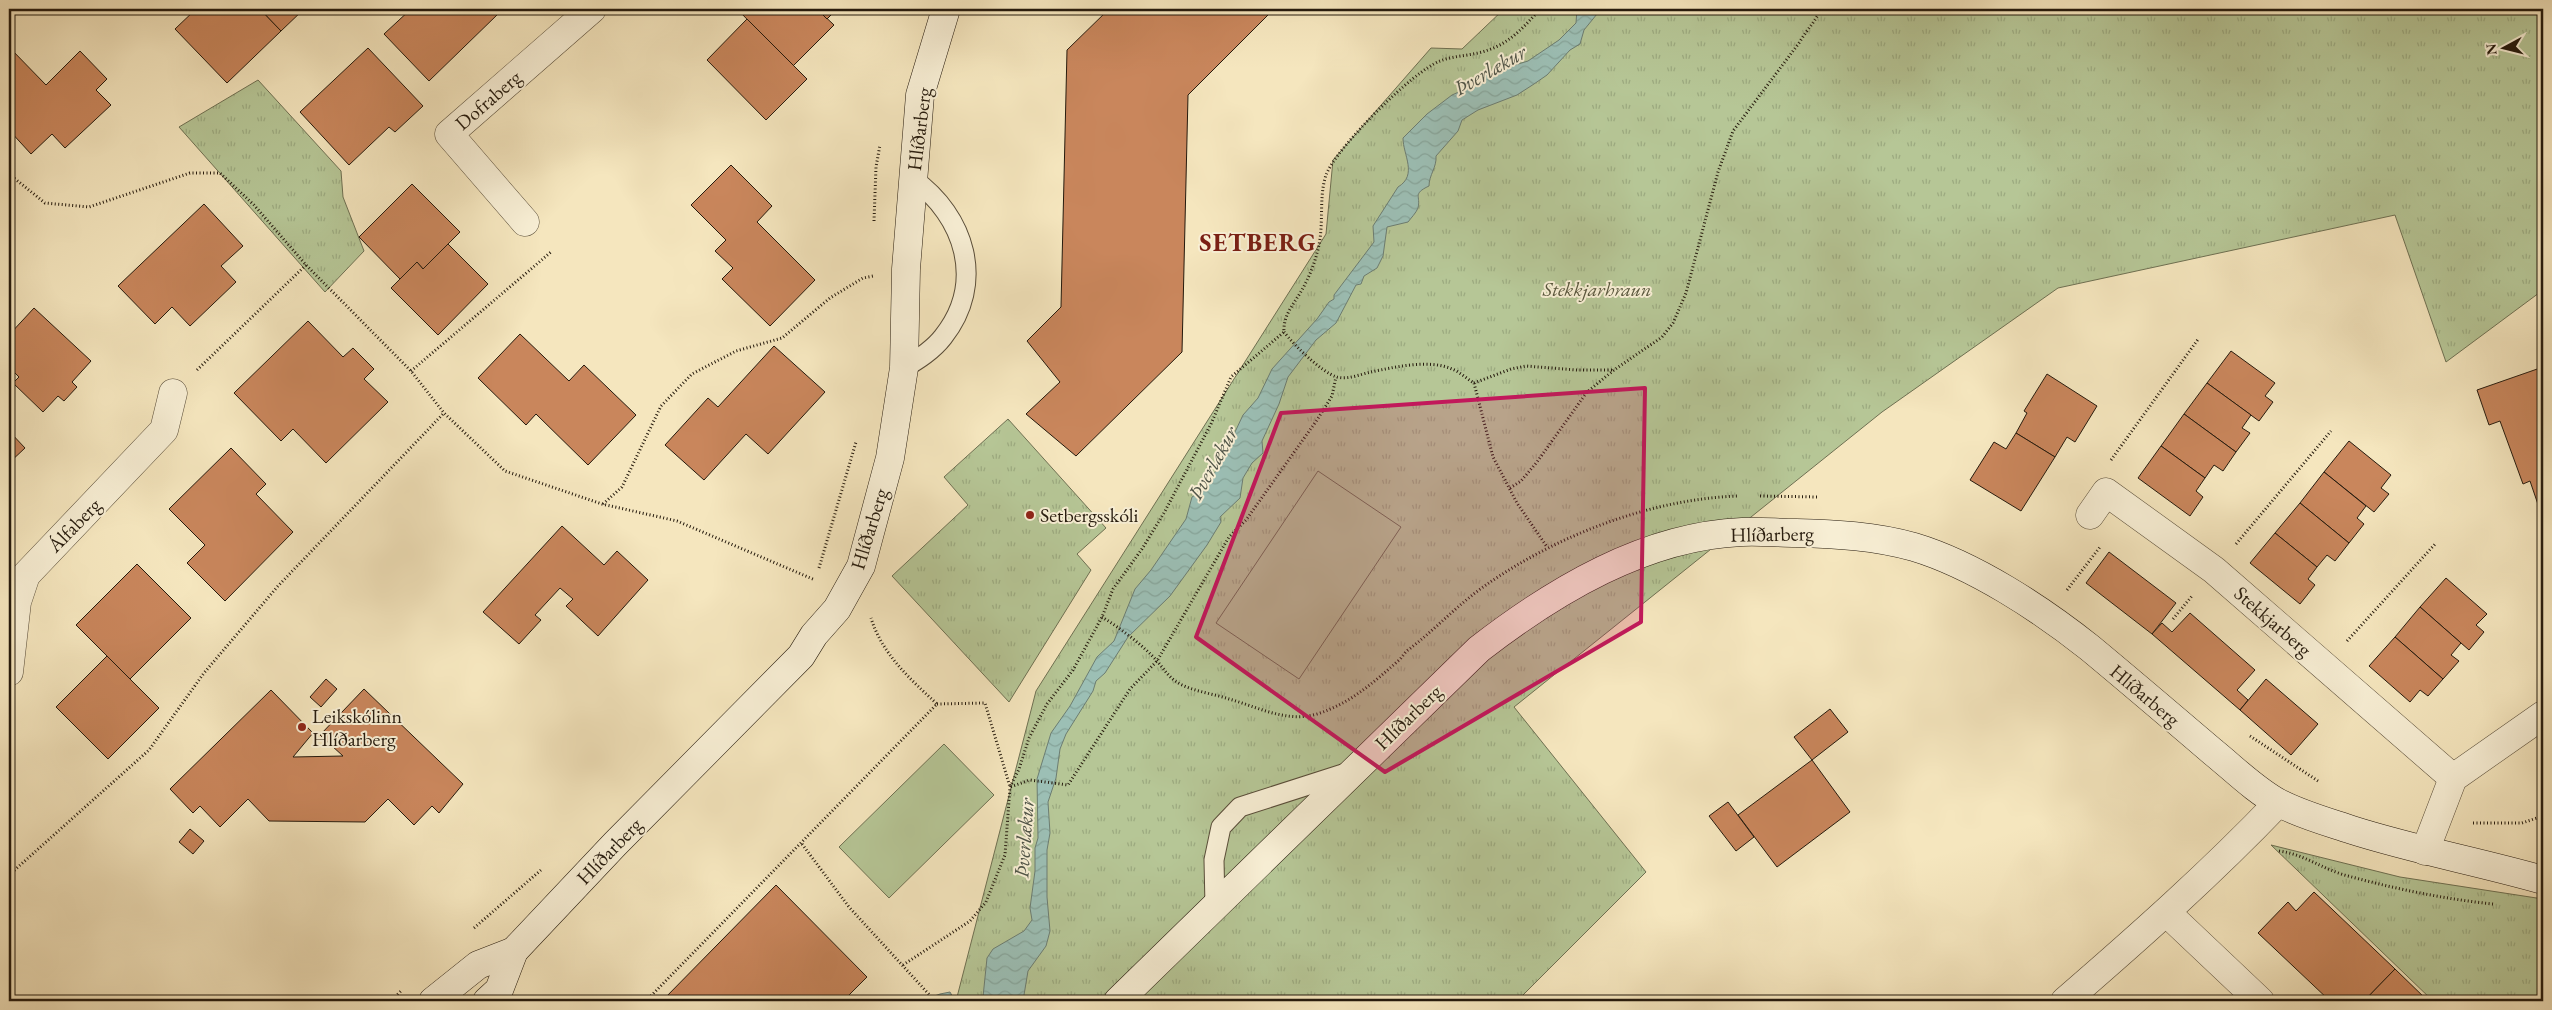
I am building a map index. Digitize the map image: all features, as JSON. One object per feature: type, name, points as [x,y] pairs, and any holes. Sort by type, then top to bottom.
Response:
[{"type":"street","name":"Dofraberg","points":[[525,222],[449,134],[592,9]]},
{"type":"street","name":"Hlíðarberg","points":[[487,1001],[498,990],[514,951],[615,844],[801,656],[814,635],[837,609],[860,566],[890,458],[904,368],[906,269],[920,95],[946,9]]},
{"type":"street","name":"Álfaberg","points":[[9,672],[16,602],[26,575],[164,430],[173,393]]},
{"type":"street","points":[[2090,515],[2106,492]]},
{"type":"street","name":"Stekkjarberg","points":[[2106,492],[2214,570],[2453,778]]},
{"type":"street","name":"Hlíðarberg","points":[[1118,1001],[1478,649],[1515,621],[1608,568],[1654,549],[1694,539],[1741,532],[1839,533],[1916,548],[1987,578],[2046,615],[2088,647],[2237,772],[2278,802],[2314,818],[2425,851],[2543,880]]},
{"type":"street","points":[[2425,851],[2453,778],[2543,715]]},
{"type":"street","points":[[2066,1001],[2168,913],[2225,858],[2278,802]]},
{"type":"street","name":"Hlíðarberg","points":[[2504,869],[2543,859]]},
{"type":"street","points":[[2168,913],[2260,1001]]},
{"type":"street","name":"Hlíðarberg","points":[[432,1001],[478,965],[514,951]]},
{"type":"lane","points":[[904,368],[926,355],[944,337],[956,315],[964,291],[966,266],[963,245],[952,219],[930,192],[913,179]]},
{"type":"lane","points":[[1215,906],[1214,860],[1221,827],[1240,807],[1352,771]]},
{"type":"path","points":[[1540,9],[1521,30],[1504,43],[1487,51],[1439,61],[1426,69],[1388,102],[1333,160],[1323,188],[1323,218],[1317,254],[1303,288],[1287,314],[1284,332],[1292,343],[1336,377],[1349,377],[1408,366],[1434,364],[1452,369],[1474,383],[1493,457],[1547,547]]},
{"type":"path","points":[[1510,488],[1521,481],[1538,462],[1587,392],[1614,370],[1662,337],[1673,323],[1686,293],[1718,172],[1733,131],[1799,43],[1807,28],[1815,22],[1821,9]]},
{"type":"path","points":[[873,226],[876,167],[881,140]]},
{"type":"path","points":[[9,174],[45,204],[89,207],[190,173],[220,173],[254,204],[306,265],[410,371],[444,414],[505,471],[602,504],[677,521],[815,580],[860,566]]},
{"type":"path","points":[[410,371],[551,252]]},
{"type":"path","points":[[173,393],[306,265]]},
{"type":"path","points":[[872,266],[872,286]]},
{"type":"path","points":[[602,504],[622,487],[661,406],[692,374],[736,351],[782,338],[830,298],[863,278],[906,269]]},
{"type":"path","points":[[1010,787],[1019,769],[1029,738],[1047,704],[1073,670],[1102,617],[1113,589],[1142,549],[1194,458],[1212,424],[1231,376],[1284,332]]},
{"type":"path","points":[[2106,492],[2108,465],[2199,338]]},
{"type":"path","points":[[1474,383],[1511,369],[1526,366],[1577,370],[1614,370]]},
{"type":"path","points":[[1010,787],[1030,780],[1068,785],[1130,689],[1157,662],[1229,537],[1246,520],[1327,404],[1332,396],[1336,377]]},
{"type":"path","points":[[9,875],[149,750],[204,673],[278,586],[444,414]]},
{"type":"path","points":[[2173,618],[2331,432]]},
{"type":"path","points":[[811,588],[858,437]]},
{"type":"path","points":[[1102,617],[1116,625],[1157,662],[1165,673],[1181,685],[1276,714],[1294,717],[1316,714],[1365,691],[1405,652],[1425,638],[1485,586],[1547,547],[1585,531],[1650,509],[1690,500],[1740,496]]},
{"type":"path","points":[[1756,496],[1820,498]]},
{"type":"path","points":[[2324,665],[2436,543]]},
{"type":"path","points":[[2060,584],[2074,596]]},
{"type":"path","points":[[869,611],[876,632],[895,663],[937,704]]},
{"type":"path","points":[[646,1001],[802,844],[937,704],[985,703],[1010,787],[1005,855],[986,902],[970,920],[903,965]]},
{"type":"path","points":[[2246,733],[2321,783]]},
{"type":"path","points":[[2438,820],[2489,824],[2522,823],[2543,816]]},
{"type":"path","points":[[802,844],[848,907],[935,1001]]},
{"type":"path","points":[[2276,851],[2291,853],[2346,876],[2444,899],[2494,904]]},
{"type":"path","points":[[469,932],[543,868]]},
{"type":"path","points":[[395,997],[402,990]]},
{"type":"highlighted area","points":[[1645,388],[1641,622],[1385,772],[1196,637],[1281,413]]},
{"type":"green space","name":"Stekkjarhraun","points":[[1504,9],[2543,9],[2543,290],[2446,362],[2395,215],[2058,288],[1882,412],[1514,707],[1646,872],[1517,1001],[956,1001],[1036,691],[1326,234],[1333,160],[1431,48],[1462,49]]},
{"type":"green space","points":[[258,80],[341,171],[343,197],[364,251],[325,292],[179,127]]},
{"type":"green space","points":[[1008,419],[1106,528],[1077,554],[1091,570],[1009,702],[892,576],[968,505],[944,477]]},
{"type":"green space","points":[[1318,471],[1401,527],[1299,679],[1216,623]]},
{"type":"green space","points":[[944,744],[994,795],[889,898],[839,847]]},
{"type":"green space","points":[[2271,845],[2400,877],[2543,899],[2543,1001],[2433,1001]]},
{"type":"water","points":[[1577,9],[1597,9],[1597,14],[1584,30],[1580,44],[1570,50],[1547,75],[1517,95],[1478,110],[1462,120],[1458,131],[1436,156],[1429,186],[1419,193],[1419,204],[1416,212],[1408,222],[1387,227],[1383,256],[1377,268],[1364,276],[1361,284],[1356,285],[1336,323],[1316,340],[1288,377],[1279,404],[1262,441],[1263,453],[1252,463],[1243,478],[1240,498],[1220,517],[1221,522],[1207,545],[1170,596],[1128,637],[1105,673],[1096,681],[1093,691],[1066,734],[1060,749],[1056,778],[1048,802],[1050,833],[1047,850],[1047,897],[1050,931],[1046,946],[1028,971],[1023,1001],[921,1001],[950,992],[954,999],[977,1000],[983,997],[987,958],[993,949],[1024,931],[1032,920],[1030,908],[1035,871],[1035,848],[1038,838],[1037,779],[1051,733],[1070,706],[1097,657],[1114,641],[1135,589],[1151,570],[1186,519],[1192,497],[1204,489],[1219,466],[1243,415],[1258,398],[1272,369],[1317,319],[1329,302],[1334,299],[1334,295],[1374,242],[1373,226],[1398,187],[1407,177],[1408,164],[1403,138],[1427,114],[1452,95],[1470,87],[1489,73],[1528,61],[1559,40],[1576,23]]},
{"type":"building","points":[[196,9],[260,9],[281,31],[227,83],[175,29]]},
{"type":"building","points":[[260,9],[304,9],[281,31]]},
{"type":"building","points":[[411,9],[493,9],[498,14],[429,81],[384,34]]},
{"type":"building","points":[[737,9],[817,9],[834,25],[793,66]]},
{"type":"building","points":[[817,9],[837,9],[827,19]]},
{"type":"building","points":[[1109,9],[1274,9],[1188,95],[1182,352],[1076,456],[1026,414],[1060,382],[1027,341],[1061,307],[1067,50]]},
{"type":"building","points":[[747,19],[807,79],[766,120],[707,60]]},
{"type":"building","points":[[9,47],[46,85],[80,51],[107,79],[96,90],[111,105],[65,148],[52,134],[31,154],[9,130]]},
{"type":"building","points":[[368,48],[423,106],[395,132],[389,127],[349,165],[300,112]]},
{"type":"building","points":[[731,165],[772,206],[757,222],[815,280],[770,326],[722,279],[733,268],[715,251],[726,240],[691,205]]},
{"type":"building","points":[[412,184],[460,232],[423,269],[417,262],[400,279],[359,237]]},
{"type":"building","points":[[204,204],[243,246],[221,266],[236,282],[190,326],[172,307],[155,324],[118,286]]},
{"type":"building","points":[[448,244],[488,284],[438,335],[391,288],[417,262],[423,269]]},
{"type":"building","points":[[34,308],[91,361],[72,382],[77,387],[64,401],[58,396],[43,412],[13,383],[19,377],[9,367],[9,335]]},
{"type":"building","points":[[308,321],[343,357],[353,348],[374,369],[364,379],[388,402],[326,463],[293,429],[281,441],[234,393]]},
{"type":"building","points":[[520,334],[569,381],[584,365],[636,415],[588,465],[536,414],[526,425],[478,378]]},
{"type":"building","points":[[774,346],[825,392],[768,454],[746,434],[704,480],[665,445],[708,398],[718,407]]},
{"type":"building","points":[[2231,351],[2275,383],[2265,396],[2273,402],[2259,421],[2207,383]]},
{"type":"building","points":[[2543,367],[2543,519],[2530,481],[2523,484],[2500,421],[2489,425],[2477,390]]},
{"type":"building","points":[[2047,374],[2097,406],[2075,442],[2067,437],[2055,457],[2016,433],[2027,413],[2024,411]]},
{"type":"building","points":[[2207,383],[2251,415],[2242,428],[2250,433],[2236,452],[2184,414]]},
{"type":"building","points":[[2184,414],[2236,452],[2223,471],[2214,465],[2205,478],[2161,446]]},
{"type":"building","points":[[9,431],[25,448],[9,463]]},
{"type":"building","points":[[2016,433],[2055,457],[2021,511],[1970,480],[1994,442],[2006,449]]},
{"type":"building","points":[[2349,441],[2391,475],[2381,488],[2389,494],[2374,512],[2324,472]]},
{"type":"building","points":[[2161,446],[2205,478],[2196,491],[2203,497],[2190,516],[2138,478]]},
{"type":"building","points":[[231,448],[266,484],[256,494],[293,532],[225,601],[187,563],[205,545],[169,509]]},
{"type":"building","points":[[2324,472],[2366,506],[2357,518],[2364,524],[2349,543],[2300,503]]},
{"type":"building","points":[[2300,503],[2349,543],[2335,561],[2327,555],[2317,567],[2275,533]]},
{"type":"building","points":[[562,526],[604,565],[617,551],[648,580],[598,636],[566,606],[573,599],[560,588],[535,615],[541,620],[519,644],[483,612]]},
{"type":"building","points":[[2275,533],[2317,567],[2308,579],[2315,585],[2300,604],[2250,563]]},
{"type":"building","points":[[2109,552],[2176,603],[2152,634],[2086,583]]},
{"type":"building","points":[[137,564],[191,618],[130,679],[76,625]]},
{"type":"building","points":[[2446,578],[2487,614],[2476,625],[2484,632],[2469,650],[2420,607]]},
{"type":"building","points":[[2420,607],[2461,643],[2451,655],[2459,661],[2443,679],[2395,637]]},
{"type":"building","points":[[2190,613],[2255,670],[2237,690],[2248,700],[2240,710],[2152,634],[2162,623],[2172,632]]},
{"type":"building","points":[[2395,637],[2443,679],[2428,696],[2420,690],[2410,702],[2369,666]]},
{"type":"building","points":[[107,656],[159,708],[108,759],[56,707]]},
{"type":"building","points":[[326,679],[337,689],[321,707],[310,697]]},
{"type":"building","points":[[2266,679],[2318,724],[2291,755],[2240,710]]},
{"type":"building","points":[[364,689],[463,784],[439,813],[432,806],[414,825],[388,799],[365,822],[269,821],[248,799],[220,827],[200,806],[193,813],[170,789],[271,690],[313,733],[293,757],[343,756],[320,735]]},
{"type":"building","points":[[1830,709],[1848,732],[1812,760],[1794,737]]},
{"type":"building","points":[[1812,760],[1850,812],[1777,867],[1738,815]]},
{"type":"building","points":[[1728,802],[1754,837],[1736,851],[1709,816]]},
{"type":"building","points":[[190,829],[204,841],[193,854],[179,842]]},
{"type":"building","points":[[776,885],[867,977],[843,1001],[662,1001]]},
{"type":"building","points":[[2314,892],[2395,969],[2364,1001],[2330,1001],[2258,933],[2288,902],[2296,911]]},
{"type":"building","points":[[2395,969],[2428,1001],[2364,1001]]},
{"type":"place","name":"Setbergsskóli","points":[[1030,515]]},
{"type":"place","name":"Leikskólinn Hlíðarberg","points":[[302,727]]},
{"type":"district","name":"SETBERG","points":[[1258,242]]},
{"type":"water label","name":"Þverlækur","points":[[1490,70]]},
{"type":"water label","name":"Þverlækur","points":[[1213,463]]},
{"type":"water label","name":"Þverlækur","points":[[1024,838]]}]
